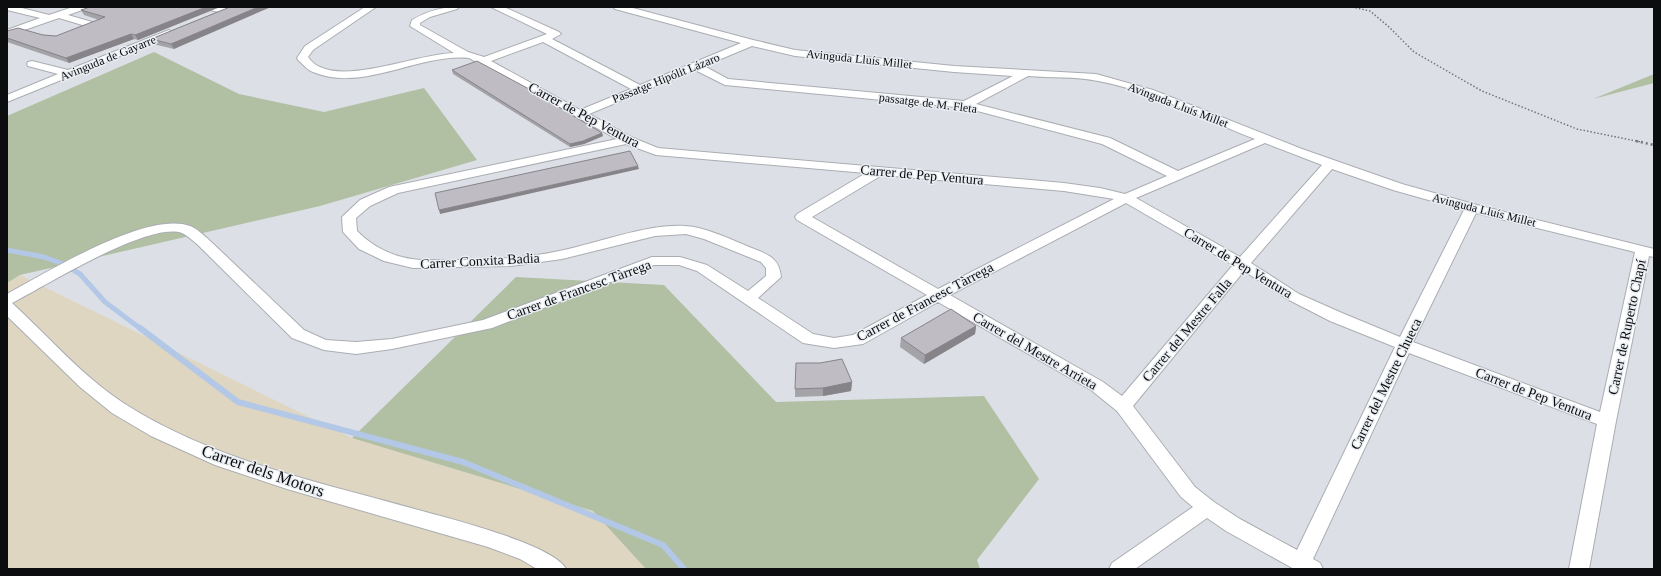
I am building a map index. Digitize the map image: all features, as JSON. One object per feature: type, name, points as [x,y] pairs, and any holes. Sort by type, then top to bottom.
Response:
[{"type":"street","points":[[7,7],[89,24]]},
{"type":"street","points":[[7,33],[82,7]]},
{"type":"street","name":"Carrer de Pep Ventura","points":[[371,7],[310,48],[302,58],[307,65],[320,72],[338,75],[466,55],[483,61],[627,140],[656,151],[1064,187],[1100,192],[1126,198],[1242,264],[1294,296],[1336,317],[1404,345],[1607,421]]},
{"type":"street","points":[[454,7],[427,15],[415,22],[415,26],[466,55]]},
{"type":"street","points":[[483,61],[556,34],[496,7]]},
{"type":"street","name":"Avinguda Lluís Millet","points":[[618,7],[751,43],[815,55],[954,69],[1096,77],[1119,82],[1148,91],[1264,139],[1407,190],[1648,251]]},
{"type":"street","points":[[209,11],[228,9]]},
{"type":"street","name":"Avinguda de Gayarre","points":[[7,99],[182,28]]},
{"type":"street","points":[[545,39],[639,89]]},
{"type":"street","name":"Passatge Hipólit Lázaro","points":[[580,114],[751,43]]},
{"type":"street","points":[[32,64],[68,74]]},
{"type":"street","name":"passatge de M. Fleta","points":[[696,66],[725,82],[966,105],[1106,141],[1160,166],[1177,176]]},
{"type":"street","points":[[966,105],[1026,73]]},
{"type":"street","name":"Carrer de Francesc Tàrrega","points":[[7,300],[115,243],[146,231],[166,228],[186,229],[202,241],[298,334],[324,345],[356,348],[392,344],[486,324],[652,261],[680,261],[702,268],[809,340],[834,343],[857,340],[984,270],[1126,198],[1264,139]]},
{"type":"street","name":"Carrer Conxita Badia","points":[[627,140],[609,146],[394,190],[365,203],[349,217],[350,232],[364,246],[389,258],[413,264],[460,264],[511,262],[562,255],[655,232],[686,230],[710,236],[766,259],[773,268],[774,277],[748,299]]},
{"type":"street","name":"Carrer del Mestre Falla","points":[[1123,406],[1242,264],[1330,163]]},
{"type":"street","name":"Carrer del Mestre Arrieta","points":[[879,171],[802,217],[1097,386],[1123,406],[1188,492],[1233,525],[1307,566]]},
{"type":"street","name":"Carrer del Mestre Chueca","points":[[1307,566],[1404,345],[1472,207]]},
{"type":"street","name":"Carrer de Ruperto Chapí","points":[[1579,569],[1607,421],[1648,251]]},
{"type":"street","name":"Carrer dels Motors","points":[[7,307],[86,383],[118,408],[157,431],[222,460],[287,481],[490,539],[526,553],[556,569]]},
{"type":"street","points":[[1119,569],[1208,508]]},
{"type":"path","points":[[1352,7],[1370,12],[1389,27],[1414,52],[1482,91],[1577,129],[1654,144]]},
{"type":"shaded area","points":[[20,275],[352,438],[593,511],[646,569],[7,569],[7,283]]},
{"type":"green space","points":[[154,52],[239,94],[324,112],[424,88],[477,160],[320,206],[20,275],[7,283],[7,116]]},
{"type":"green space","points":[[1654,74],[1654,83],[1593,99]]},
{"type":"green space","points":[[516,277],[664,285],[776,402],[984,396],[1039,479],[977,560],[980,569],[646,569],[593,511],[352,438]]},
{"type":"building","points":[[90,7],[206,7],[135,35],[131,34],[66,58],[7,38],[7,31],[18,28],[43,35],[56,36],[105,17],[81,10]]},
{"type":"building","points":[[230,7],[258,7],[171,44],[151,39]]},
{"type":"building","points":[[477,61],[529,89],[602,133],[583,141],[570,144],[452,70]]},
{"type":"building","points":[[630,151],[638,166],[439,210],[435,193]]},
{"type":"building","points":[[951,309],[976,326],[925,355],[901,338]]},
{"type":"building","points":[[842,359],[852,382],[823,388],[795,389],[796,363],[820,363]]},
{"type":"waterway","points":[[7,250],[44,257],[63,264],[80,274],[105,302],[141,329]]},
{"type":"waterway","points":[[140,328],[238,402],[463,462],[663,545],[684,569]]}]
